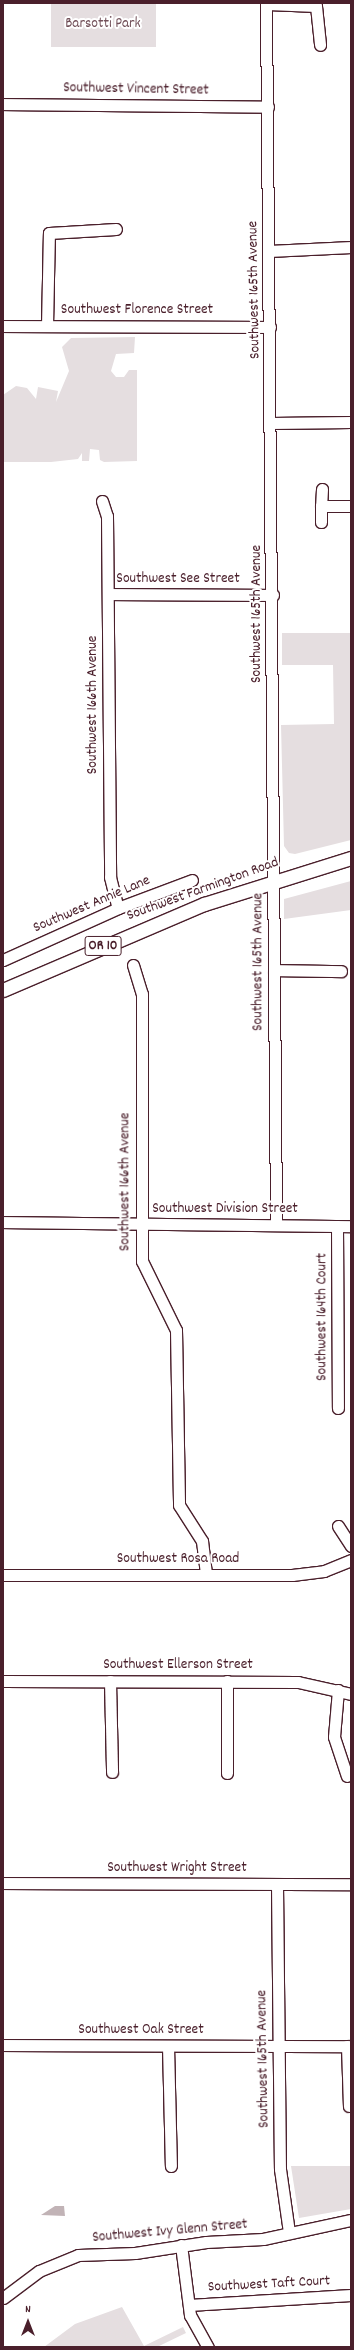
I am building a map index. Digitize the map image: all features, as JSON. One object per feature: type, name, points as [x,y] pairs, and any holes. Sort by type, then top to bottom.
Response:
[{"type":"main road","name":"Southwest Farmington Road","points":[[3,990],[139,930],[274,879],[351,858]]},
{"type":"street","points":[[266,4],[316,6],[320,45]]},
{"type":"street","name":"Southwest 165th Avenue","points":[[266,4],[273,595],[276,1225]]},
{"type":"street","name":"Southwest Vincent Street","points":[[3,104],[268,107]]},
{"type":"street","points":[[47,326],[49,233],[116,229]]},
{"type":"street","points":[[269,251],[351,247]]},
{"type":"street","name":"Southwest Florence Street","points":[[3,326],[270,327]]},
{"type":"street","points":[[271,423],[351,422]]},
{"type":"street","points":[[322,489],[322,522]]},
{"type":"street","name":"Southwest 166th Avenue","points":[[102,501],[107,516],[110,877],[118,908]]},
{"type":"street","points":[[321,506],[351,506]]},
{"type":"street","name":"Southwest See Street","points":[[108,594],[273,595]]},
{"type":"street","name":"Southwest Annie Lane","points":[[3,960],[118,908],[192,880]]},
{"type":"street","name":"Southwest 166th Avenue","points":[[133,965],[142,994],[140,1225],[142,1261],[147,1278],[176,1330],[179,1505],[202,1541],[206,1575]]},
{"type":"street","points":[[274,970],[341,971]]},
{"type":"street","name":"Southwest Division Street","points":[[3,1222],[140,1225],[351,1226]]},
{"type":"street","name":"Southwest 164th Court","points":[[337,1226],[338,1408]]},
{"type":"street","points":[[338,1526],[351,1546]]},
{"type":"street","name":"Southwest Rosa Road","points":[[3,1575],[206,1575],[311,1573],[351,1560]]},
{"type":"street","name":"Southwest Ellerson Street","points":[[3,1681],[298,1682],[351,1694]]},
{"type":"street","points":[[110,1681],[112,1772]]},
{"type":"street","points":[[227,1681],[227,1773]]},
{"type":"street","points":[[338,1690],[334,1737],[347,1776]]},
{"type":"street","name":"Southwest Wright Street","points":[[3,1883],[277,1885],[351,1884]]},
{"type":"street","name":"Southwest 165th Avenue","points":[[277,1885],[280,2169],[288,2232]]},
{"type":"street","name":"Southwest Oak Street","points":[[3,2046],[349,2046]]},
{"type":"street","points":[[168,2046],[171,2166]]},
{"type":"street","points":[[349,2046],[349,2106]]},
{"type":"street","name":"Southwest Ivy Glenn Street","points":[[3,2298],[61,2259],[181,2245],[257,2240],[288,2232],[351,2220]]},
{"type":"street","points":[[181,2245],[189,2305],[194,2326],[208,2347]]},
{"type":"street","name":"Southwest Taft Court","points":[[189,2305],[351,2295]]},
{"type":"green space","name":"Barsotti Park","points":[[51,3],[156,3],[156,47],[51,47]]},
{"type":"green space","points":[[135,337],[134,353],[116,354],[111,371],[116,377],[124,377],[129,370],[137,370],[137,461],[104,462],[100,460],[99,450],[90,449],[89,461],[82,461],[82,453],[78,459],[51,462],[3,462],[3,395],[16,386],[27,388],[36,399],[38,387],[58,391],[56,402],[69,371],[62,347],[71,338]]},
{"type":"green space","points":[[282,633],[351,633],[351,840],[295,854],[289,853],[284,846],[281,725],[334,724],[333,665],[282,665]]},
{"type":"green space","points":[[351,881],[351,910],[284,919],[284,899]]},
{"type":"green space","points":[[291,2166],[351,2166],[351,2209],[299,2218]]},
{"type":"green space","points":[[122,2307],[144,2346],[183,2327],[186,2333],[157,2347],[44,2347],[75,2324]]},
{"type":"shaded area","points":[[55,2206],[64,2206],[65,2216],[41,2215]]}]
